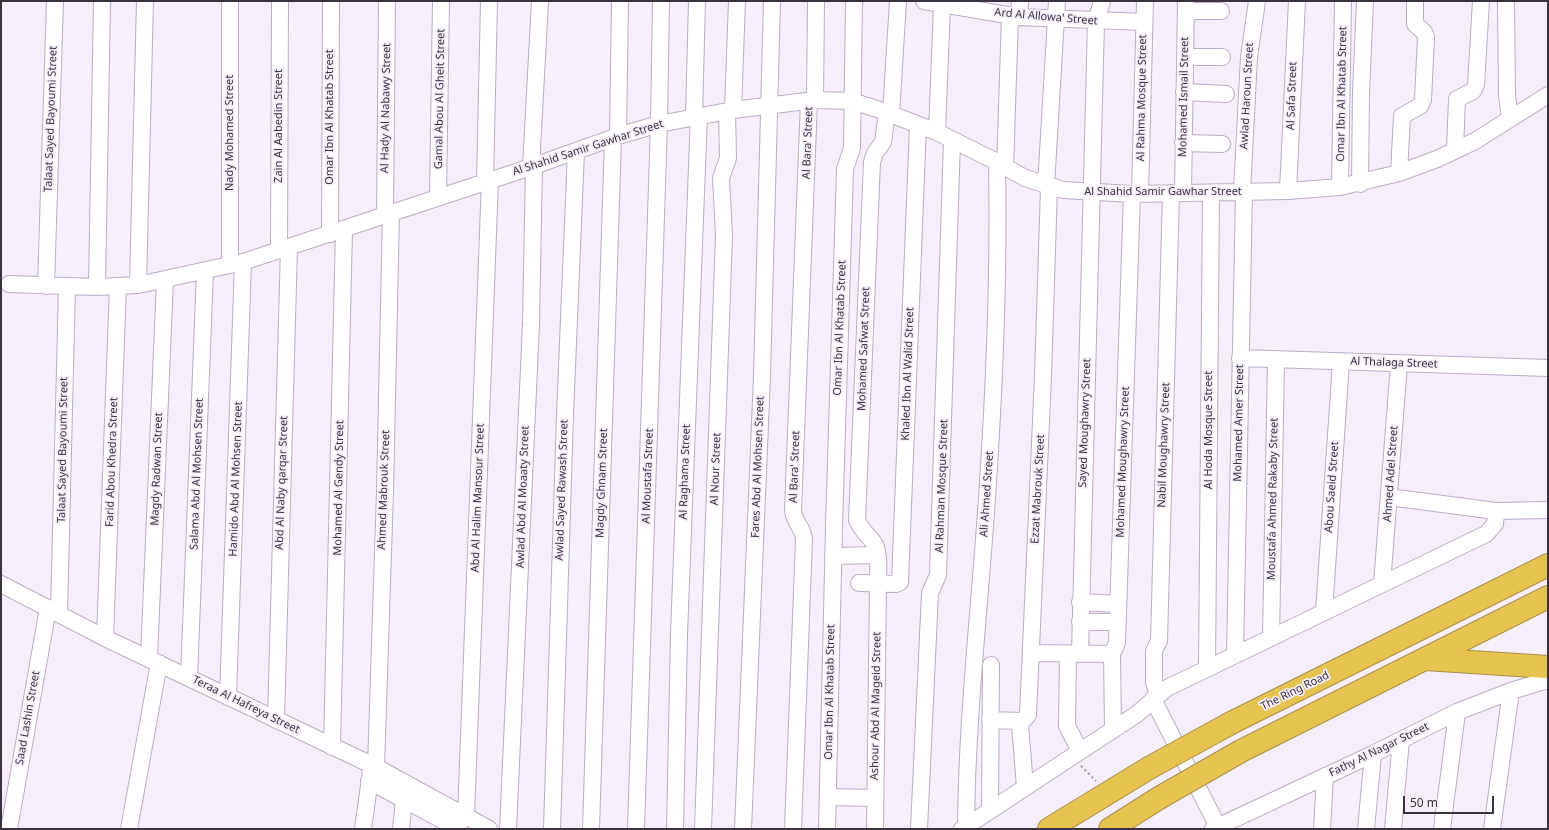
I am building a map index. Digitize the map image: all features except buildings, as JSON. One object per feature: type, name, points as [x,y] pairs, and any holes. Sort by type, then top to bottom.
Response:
[{"type":"highway","name":"The Ring Road","points":[[1049,829],[1105,793],[1231,723],[1548,565]]},
{"type":"highway","points":[[1110,829],[1159,798],[1241,751],[1548,597]]},
{"type":"highway","points":[[1424,659],[1548,667]]},
{"type":"street","name":"Talaat Sayed Bayoumi Street","points":[[46,286],[55,1]]},
{"type":"street","points":[[97,288],[102,1]]},
{"type":"street","points":[[138,285],[145,1]]},
{"type":"street","name":"Nady Mohamed Street","points":[[230,1],[236,263]]},
{"type":"street","name":"Zain Al Aabedin Street","points":[[280,1],[284,249]]},
{"type":"street","name":"Omar Ibn Al Khatab Street","points":[[331,1],[337,231]]},
{"type":"street","name":"Al Hady Al Nabawy Street","points":[[387,1],[388,214]]},
{"type":"street","name":"Gamal Abou Al Gheit Street","points":[[438,197],[441,1]]},
{"type":"street","name":"Abd Al Halim Mansour Street","points":[[462,823],[487,181],[489,1]]},
{"type":"street","name":"Awlad Abd Al Moaaty Street","points":[[508,829],[531,324],[533,166],[540,1]]},
{"type":"street","name":"Magdy Ghnam Street","points":[[591,829],[620,1]]},
{"type":"street","name":"Al Moustafa Street","points":[[636,829],[659,124],[661,1]]},
{"type":"street","name":"Al Raghama Street","points":[[675,829],[679,634],[697,115],[697,1]]},
{"type":"street","name":"Al Nour Street","points":[[703,829],[723,243],[721,178],[728,158],[737,1]]},
{"type":"street","name":"Fares Abd Al Mohsen Street","points":[[743,829],[762,376],[772,1]]},
{"type":"street","name":"Al Bara' Street","points":[[793,829],[804,533],[795,520],[793,510],[816,1]]},
{"type":"street","name":"Omar Ibn Al Khatab Street","points":[[827,829],[833,556],[845,169],[852,148],[854,1]]},
{"type":"street","name":"Mohamed Safwat Street","points":[[878,584],[877,555],[874,543],[859,527],[857,520],[872,162],[874,153],[883,142],[889,113],[898,1]]},
{"type":"street","name":"Ard Al Allowa' Street","points":[[924,1],[942,5],[970,5],[1014,16],[1054,20],[1144,22]]},
{"type":"street","name":"Ali Ahmed Street","points":[[964,827],[969,717],[988,482],[1001,165],[1014,16],[1020,1]]},
{"type":"street","name":"Ezzat Mabrouk Street","points":[[1025,787],[1021,721],[1028,715],[1043,384],[1047,187],[1054,20],[1057,1]]},
{"type":"street","name":"Sayed Moughawry Street","points":[[1079,757],[1067,726],[1074,654],[1080,622],[1096,22],[1102,1]]},
{"type":"street","name":"Al Rahma Mosque Street","points":[[1136,194],[1144,1]]},
{"type":"street","name":"Awlad Haroun Street","points":[[1243,192],[1249,58],[1257,1]]},
{"type":"street","name":"Al Safa Street","points":[[1288,192],[1297,1]]},
{"type":"street","name":"Omar Ibn Al Khatab Street","points":[[1340,187],[1343,1]]},
{"type":"street","points":[[1360,184],[1361,92],[1365,1]]},
{"type":"street","points":[[1400,173],[1402,116],[1420,106],[1422,100],[1426,37],[1424,32],[1415,24],[1415,1]]},
{"type":"street","points":[[1455,150],[1458,99],[1473,91],[1476,85],[1480,1]]},
{"type":"street","points":[[1506,1],[1507,95],[1510,119]]},
{"type":"street","points":[[937,132],[942,5]]},
{"type":"street","points":[[1186,6],[1221,11]]},
{"type":"street","name":"Mohamed Ismail Street","points":[[1177,193],[1183,143],[1186,6]]},
{"type":"street","points":[[1185,57],[1222,57]]},
{"type":"street","points":[[1184,92],[1226,94]]},
{"type":"street","name":"Al Shahid Samir Gawhar Street","points":[[9,284],[97,288],[138,285],[236,263],[284,249],[616,137],[659,124],[697,115],[730,110],[812,101],[852,101],[889,113],[937,132],[1025,178],[1047,187],[1078,192],[1136,194],[1288,192],[1360,184],[1400,173],[1475,141],[1548,95]]},
{"type":"street","name":"Khaled Ibn Al Walid Street","points":[[859,583],[896,584],[900,582],[918,125]]},
{"type":"street","name":"Al Rahman Mosque Street","points":[[918,829],[930,593],[938,575],[945,397],[952,140]]},
{"type":"street","points":[[1183,143],[1222,144]]},
{"type":"street","name":"Awlad Sayed Rawash Street","points":[[552,829],[564,430],[576,151]]},
{"type":"street","name":"Mohamed Amer Street","points":[[1236,655],[1243,192]]},
{"type":"street","name":"Nabil Moughawry Street","points":[[1177,193],[1159,641],[1154,651],[1154,682],[1156,697],[1221,827]]},
{"type":"street","name":"Al Hoda Mosque Street","points":[[1207,668],[1211,193]]},
{"type":"street","name":"Mohamed Moughawry Street","points":[[1113,729],[1112,654],[1117,643],[1136,194]]},
{"type":"street","name":"Ahmed Mabrouk Street","points":[[362,829],[372,771],[385,491],[388,214]]},
{"type":"street","name":"Mohamed Al Gendy Street","points":[[332,746],[337,231]]},
{"type":"street","name":"Abd Al Naby qarqar Street","points":[[276,720],[284,249]]},
{"type":"street","name":"Hamido Abd Al Mohsen Street","points":[[228,697],[236,263]]},
{"type":"street","name":"Salama Abd Al Mohsen Street","points":[[189,678],[205,270]]},
{"type":"street","name":"Magdy Radwan Street","points":[[129,829],[154,661],[165,280]]},
{"type":"street","name":"Talaat Sayed Bayoumi Street","points":[[54,611],[67,286]]},
{"type":"street","name":"Farid Abou Khedra Street","points":[[105,638],[118,286]]},
{"type":"street","name":"Al Thalaga Street","points":[[1240,358],[1548,368]]},
{"type":"street","name":"Moustafa Ahmed Rakaby Street","points":[[1271,638],[1276,360]]},
{"type":"street","name":"Abou Saeid Street","points":[[1324,612],[1342,362]]},
{"type":"street","name":"Ahmed Adel Street","points":[[1382,584],[1399,364]]},
{"type":"street","points":[[1389,496],[1496,511],[1548,510]]},
{"type":"street","points":[[964,827],[1025,787],[1079,757],[1113,729],[1137,714],[1167,688],[1490,532],[1497,520],[1496,511]]},
{"type":"street","points":[[833,556],[877,555]]},
{"type":"street","name":"Teraa Al Hafreya Street","points":[[1,584],[105,638],[332,746],[462,823]]},
{"type":"street","name":"Ashour Abd Al Mageid Street","points":[[875,829],[878,584]]},
{"type":"street","points":[[1080,602],[1118,604]]},
{"type":"street","name":"Saad Lashin Street","points":[[9,829],[54,611]]},
{"type":"street","points":[[1080,622],[1117,622]]},
{"type":"street","points":[[1031,653],[1112,654]]},
{"type":"street","points":[[990,809],[991,665]]},
{"type":"street","name":"Fathy Al Nagar Street","points":[[1221,827],[1457,712],[1511,691],[1548,680]]},
{"type":"street","points":[[1492,829],[1511,691]]},
{"type":"street","points":[[1442,829],[1457,712]]},
{"type":"street","points":[[990,720],[1021,721]]},
{"type":"street","points":[[1393,829],[1401,740]]},
{"type":"street","points":[[1366,829],[1373,754]]},
{"type":"street","name":"Teraa Al Hafreya Street","points":[[372,771],[404,800],[462,823],[489,829]]},
{"type":"street","points":[[1322,829],[1325,776]]},
{"type":"street","points":[[828,797],[875,798]]},
{"type":"street","points":[[401,829],[404,800]]},
{"type":"path","points":[[1079,757],[1105,793]]}]
